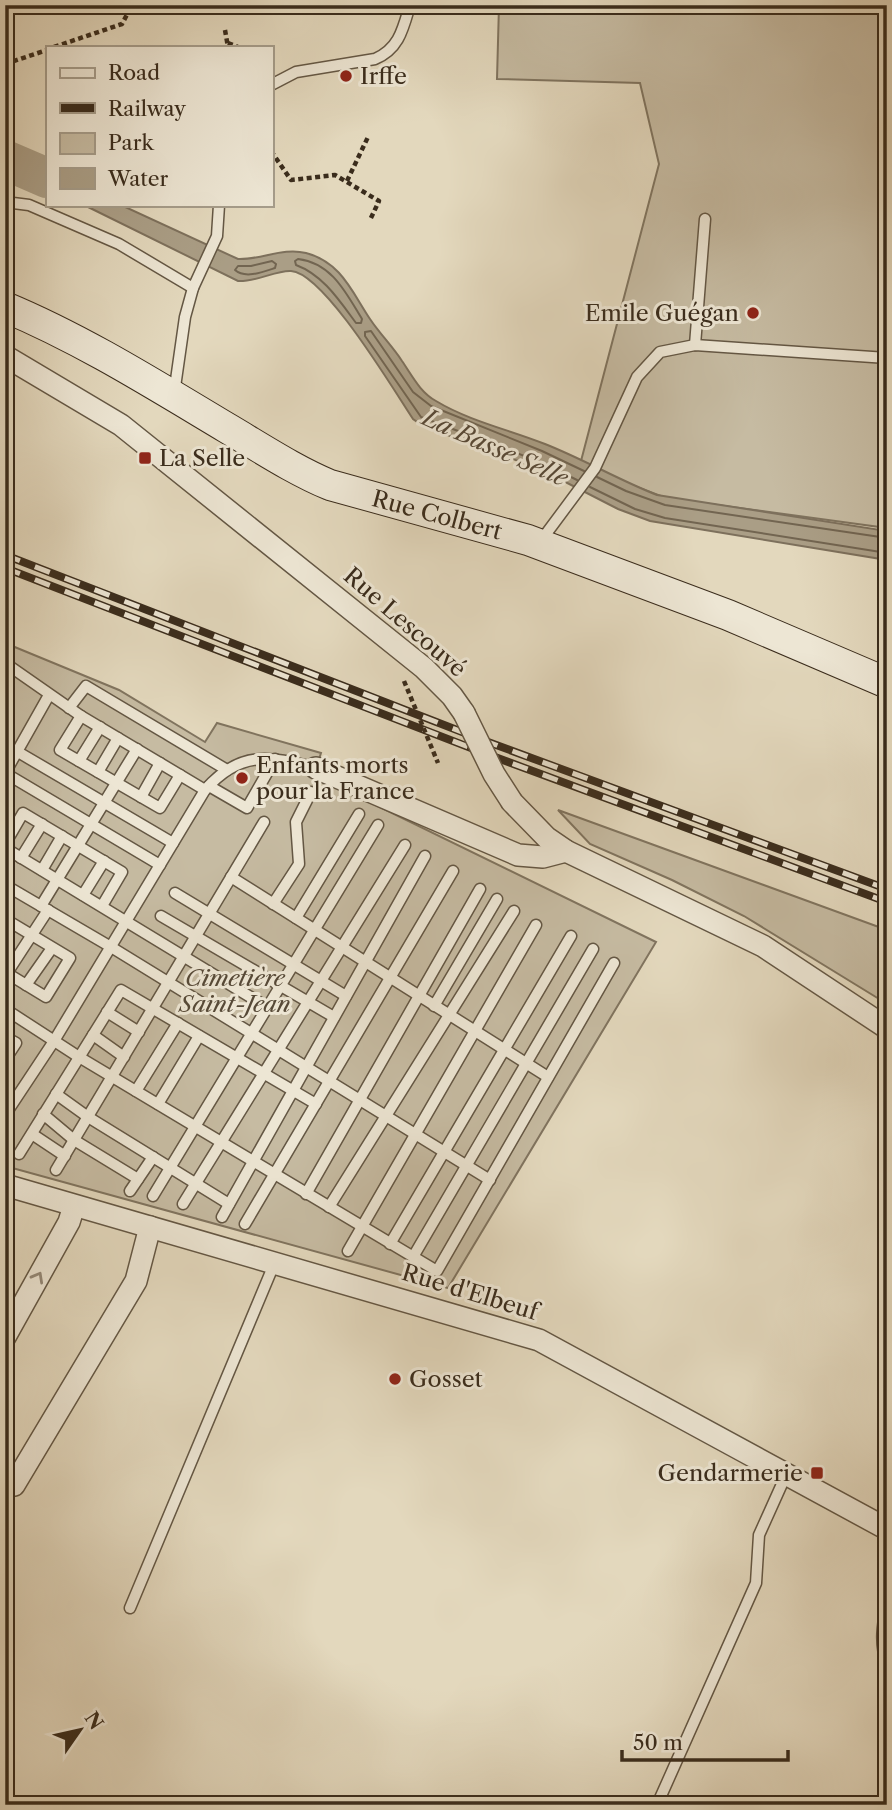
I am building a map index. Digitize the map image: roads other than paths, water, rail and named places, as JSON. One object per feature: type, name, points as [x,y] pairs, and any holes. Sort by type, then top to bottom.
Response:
[{"type":"street","name":"Rue Colbert","points":[[5,307],[66,336],[306,475],[330,485],[538,544],[728,614],[887,683]]},
{"type":"street","name":"Rue Lescouvé","points":[[5,356],[121,425],[424,668],[452,696],[464,713],[494,774],[512,802],[547,838],[566,851],[763,946],[887,1028]]},
{"type":"street","points":[[316,768],[518,855],[543,857],[566,851]]},
{"type":"street","name":"Rue d'Elbeuf","points":[[5,1185],[539,1340],[887,1529]]},
{"type":"street","points":[[5,1336],[69,1222],[74,1206]]},
{"type":"street","points":[[14,1485],[136,1281],[150,1227]]},
{"type":"lane","points":[[273,84],[296,72],[375,59],[387,54],[401,35],[410,5]]},
{"type":"lane","points":[[5,202],[29,205],[107,238],[193,288]]},
{"type":"lane","points":[[174,397],[180,342],[193,288],[219,226],[219,206]]},
{"type":"lane","points":[[695,345],[705,219]]},
{"type":"lane","points":[[538,544],[595,468],[636,377],[660,352],[695,345],[887,358]]},
{"type":"lane","points":[[5,663],[49,695],[137,750],[247,808],[275,759]]},
{"type":"lane","points":[[69,708],[86,686],[227,770]]},
{"type":"lane","points":[[49,695],[5,773],[160,865]]},
{"type":"lane","points":[[81,716],[60,750],[160,808],[180,775]]},
{"type":"lane","points":[[79,761],[100,727]]},
{"type":"lane","points":[[99,772],[118,738]]},
{"type":"lane","points":[[5,747],[18,752],[173,843]]},
{"type":"lane","points":[[5,934],[9,921],[31,935],[52,948],[70,958],[46,997],[6,973],[31,935],[57,879],[137,750]]},
{"type":"lane","points":[[5,1115],[54,1041],[207,788],[227,770],[255,758],[275,759],[316,768]]},
{"type":"lane","points":[[141,797],[160,763]]},
{"type":"lane","points":[[273,904],[299,864],[296,822],[311,792]]},
{"type":"lane","points":[[102,906],[122,872],[23,813],[5,846],[21,858],[267,1007]]},
{"type":"lane","points":[[296,918],[359,814]]},
{"type":"lane","points":[[56,1170],[264,822]]},
{"type":"lane","points":[[21,858],[42,824]]},
{"type":"lane","points":[[153,1196],[378,825]]},
{"type":"lane","points":[[42,870],[62,836]]},
{"type":"lane","points":[[183,1204],[405,845]]},
{"type":"lane","points":[[222,1217],[425,856]]},
{"type":"lane","points":[[83,895],[104,861]]},
{"type":"lane","points":[[245,1224],[453,872]]},
{"type":"lane","points":[[231,877],[548,1077]]},
{"type":"lane","points":[[5,885],[111,947],[490,1180]]},
{"type":"lane","points":[[306,1194],[480,890]]},
{"type":"lane","points":[[175,893],[346,996]]},
{"type":"lane","points":[[435,1006],[497,899]]},
{"type":"lane","points":[[329,1207],[514,911]]},
{"type":"lane","points":[[161,916],[334,1017]]},
{"type":"lane","points":[[348,1251],[536,925]]},
{"type":"lane","points":[[390,1244],[571,936]]},
{"type":"lane","points":[[26,985],[52,948]]},
{"type":"lane","points":[[413,1257],[593,949]]},
{"type":"lane","points":[[5,1009],[79,1057],[438,1271],[614,963]]},
{"type":"lane","points":[[19,1154],[121,990],[316,1104]]},
{"type":"lane","points":[[107,1012],[139,1032]]},
{"type":"lane","points":[[136,1091],[178,1023]]},
{"type":"lane","points":[[93,1034],[124,1057]]},
{"type":"lane","points":[[158,1104],[199,1036]]},
{"type":"lane","points":[[5,1037],[16,1043],[5,1060]]},
{"type":"lane","points":[[56,1094],[88,1117],[229,1204]]},
{"type":"lane","points":[[43,1114],[74,1140],[138,1179]]},
{"type":"lane","points":[[32,1134],[65,1156]]},
{"type":"lane","points":[[130,1191],[153,1157]]},
{"type":"lane","points":[[130,1608],[275,1262]]},
{"type":"lane","points":[[657,1805],[756,1583],[759,1535],[786,1475]]},
{"type":"lane","points":[[887,1600],[882,1631],[882,1652],[887,1665]]},
{"type":"water","points":[[38,165],[46,169],[46,186],[32,179]]},
{"type":"water","points":[[86,206],[123,206],[238,259],[289,252],[318,257],[344,279],[421,389],[449,408],[559,450],[657,495],[887,531],[887,560],[650,521],[618,509],[540,469],[423,426],[413,419],[339,311],[305,277],[285,271],[238,281]]},
{"type":"waterway","name":"La Basse Selle","points":[[5,160],[46,178]]},
{"type":"railway","points":[[5,555],[488,742],[887,889]]},
{"type":"railway","points":[[5,568],[484,753],[887,902]]},
{"type":"place","name":"Irffe","points":[[346,76]]},
{"type":"place","name":"Emile Guégan","points":[[753,313]]},
{"type":"place","name":"La Selle","points":[[145,458]]},
{"type":"place","name":"Enfants morts pour la France","points":[[242,778]]},
{"type":"place","name":"Gosset","points":[[395,1379]]},
{"type":"place","name":"Gendarmerie","points":[[817,1473]]},
{"type":"park label","name":"Cimetière Saint-Jean","points":[[235,991]]}]
